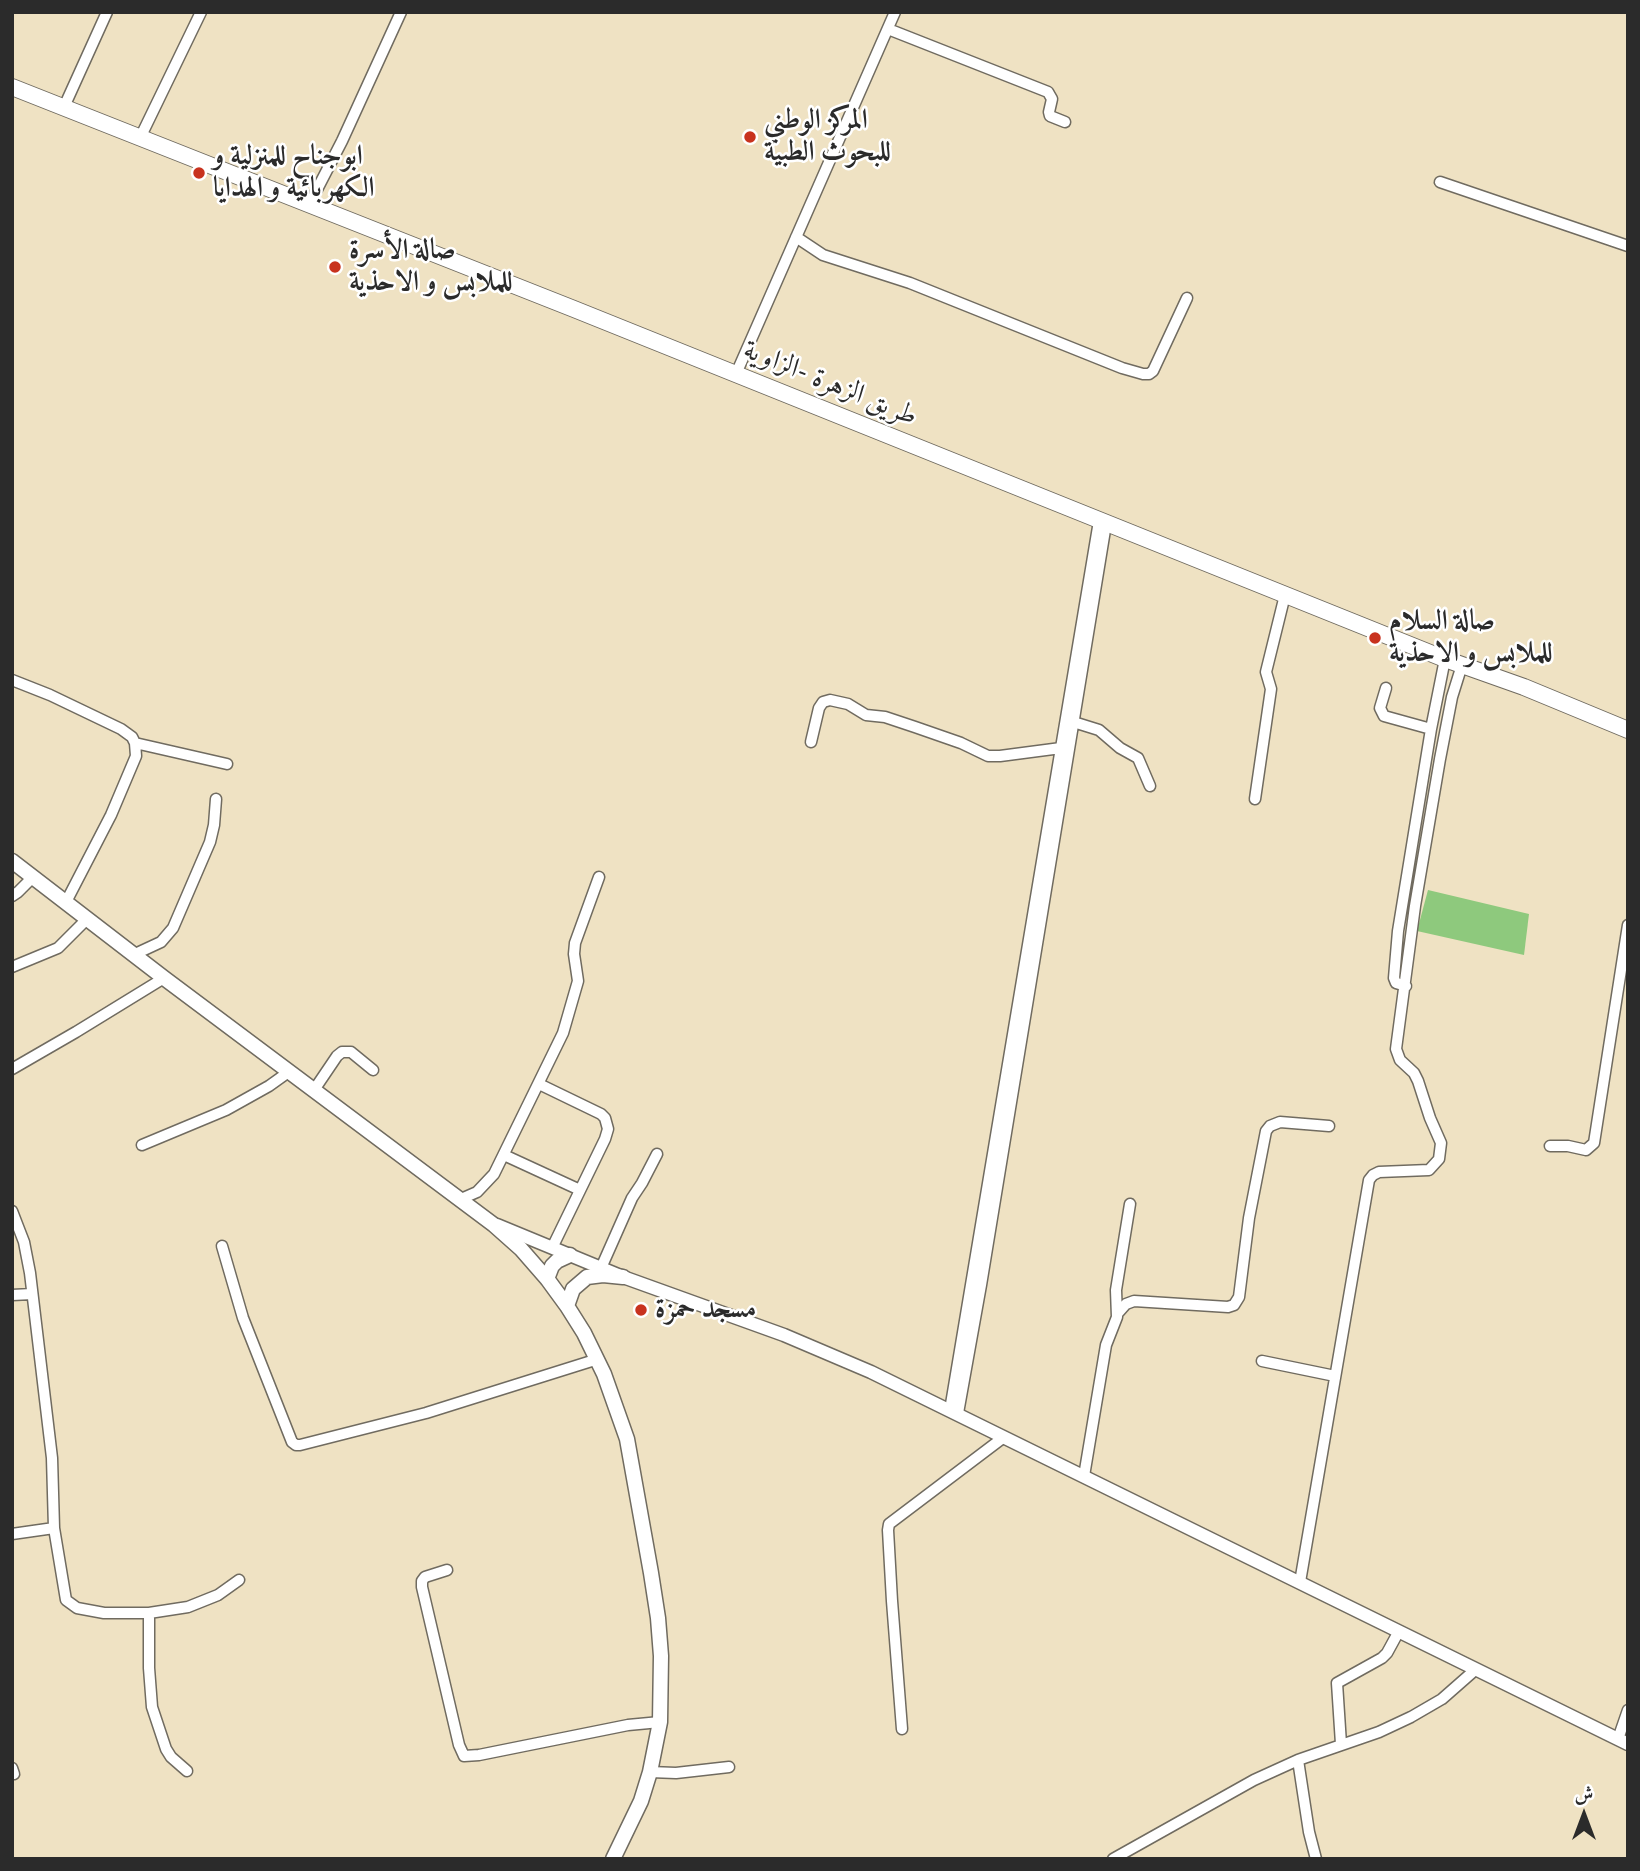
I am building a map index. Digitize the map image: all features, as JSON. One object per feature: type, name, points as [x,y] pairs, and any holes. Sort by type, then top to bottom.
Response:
[{"type":"main road","name":"طريق الزهرة -الزاوية","points":[[12,87],[1628,730]]},
{"type":"main road","points":[[12,861],[494,1225],[521,1250],[568,1306],[598,1359],[617,1405],[627,1439],[652,1573],[661,1644],[660,1722],[649,1772],[641,1801],[613,1859]]},
{"type":"main road","points":[[548,1280],[552,1266],[569,1255]]},
{"type":"main road","points":[[548,1280],[603,1275],[623,1277]]},
{"type":"main road","points":[[568,1306],[573,1289],[587,1277]]},
{"type":"street","points":[[64,107],[107,12]]},
{"type":"street","points":[[140,138],[201,12]]},
{"type":"street","points":[[309,205],[342,141],[401,12]]},
{"type":"street","points":[[736,374],[895,12]]},
{"type":"street","points":[[888,29],[1048,92],[1052,99],[1050,116],[1065,122]]},
{"type":"street","points":[[1440,182],[1628,246]]},
{"type":"street","points":[[796,237],[823,255],[911,284],[1143,374],[1153,371],[1187,298]]},
{"type":"street","points":[[954,1411],[979,1298],[1103,522]]},
{"type":"street","points":[[1255,799],[1271,690],[1266,672],[1285,595]]},
{"type":"street","points":[[1406,986],[1396,983],[1394,978],[1398,931],[1430,729],[1445,659]]},
{"type":"street","points":[[1300,1582],[1370,1177],[1379,1172],[1429,1170],[1439,1159],[1441,1143],[1418,1081],[1414,1073],[1400,1060],[1396,1049],[1415,906],[1448,716],[1462,665]]},
{"type":"street","points":[[12,680],[127,732],[135,743],[135,756],[100,839],[66,902]]},
{"type":"street","points":[[1386,688],[1380,708],[1384,716],[1430,729]]},
{"type":"street","points":[[811,742],[819,708],[823,702],[830,700],[843,702],[866,715],[915,727],[988,755],[1000,756],[1061,748]]},
{"type":"street","points":[[1434,715],[1448,716]]},
{"type":"street","points":[[954,1411],[1061,748],[1070,721]]},
{"type":"street","points":[[1070,721],[1099,730],[1119,748],[1138,758],[1150,786]]},
{"type":"street","points":[[135,743],[227,764]]},
{"type":"street","points":[[133,955],[161,942],[173,928],[210,842],[215,825],[216,799]]},
{"type":"street","points":[[12,896],[33,877]]},
{"type":"street","points":[[461,1199],[477,1192],[489,1181],[568,1022],[578,981],[575,943],[599,877]]},
{"type":"street","points":[[12,967],[58,948],[87,919]]},
{"type":"street","points":[[1550,1146],[1586,1150],[1594,1143],[1628,925]]},
{"type":"street","points":[[12,1069],[164,978]]},
{"type":"street","points":[[314,1090],[342,1052],[351,1052],[373,1070]]},
{"type":"street","points":[[142,1145],[226,1110],[290,1071]]},
{"type":"street","points":[[539,1084],[601,1114],[607,1123],[607,1134],[552,1248]]},
{"type":"street","points":[[1084,1476],[1106,1345],[1118,1313],[1126,1304],[1134,1301],[1228,1307],[1234,1305],[1239,1297],[1249,1218],[1266,1131],[1280,1122],[1329,1125]]},
{"type":"street","points":[[601,1268],[632,1198],[657,1154]]},
{"type":"street","points":[[504,1155],[580,1190]]},
{"type":"street","points":[[1118,1313],[1116,1290],[1130,1204]]},
{"type":"street","points":[[12,1211],[24,1242],[32,1294],[52,1458],[54,1528],[64,1595],[70,1604],[77,1608],[104,1613],[149,1613],[188,1607],[218,1595],[239,1580]]},
{"type":"street","points":[[494,1225],[623,1277],[784,1335],[871,1372],[1623,1742],[1628,1710]]},
{"type":"street","points":[[222,1246],[243,1318],[292,1441],[296,1445],[426,1413],[598,1359]]},
{"type":"street","points":[[12,1295],[32,1294]]},
{"type":"street","points":[[1262,1361],[1335,1376]]},
{"type":"street","points":[[902,1729],[889,1524],[1004,1437]]},
{"type":"street","points":[[12,1534],[54,1528]]},
{"type":"street","points":[[447,1570],[425,1577],[422,1587],[459,1745],[464,1756],[628,1725],[660,1722]]},
{"type":"street","points":[[149,1613],[152,1707],[166,1749],[171,1757],[187,1770]]},
{"type":"street","points":[[1341,1744],[1337,1683],[1382,1658],[1399,1631]]},
{"type":"street","points":[[1113,1859],[1254,1780],[1298,1760],[1411,1717],[1442,1699],[1475,1670]]},
{"type":"street","points":[[1298,1760],[1317,1859]]},
{"type":"street","points":[[649,1772],[676,1773],[729,1767]]},
{"type":"green space","points":[[1428,890],[1529,914],[1524,955],[1417,931]]},
{"type":"place","name":"المركز الوطني للبحوث الطبية","points":[[750,137]]},
{"type":"place","name":"ابوجناح للمنزلية و الكهربائية و الهدايا","points":[[199,173]]},
{"type":"place","name":"صالة الأسرة للملابس و الاحذية","points":[[335,267]]},
{"type":"place","name":"صالة السلام للملابس و الاحذية","points":[[1375,638]]},
{"type":"place","name":"مسجد حمزة","points":[[641,1310]]}]
